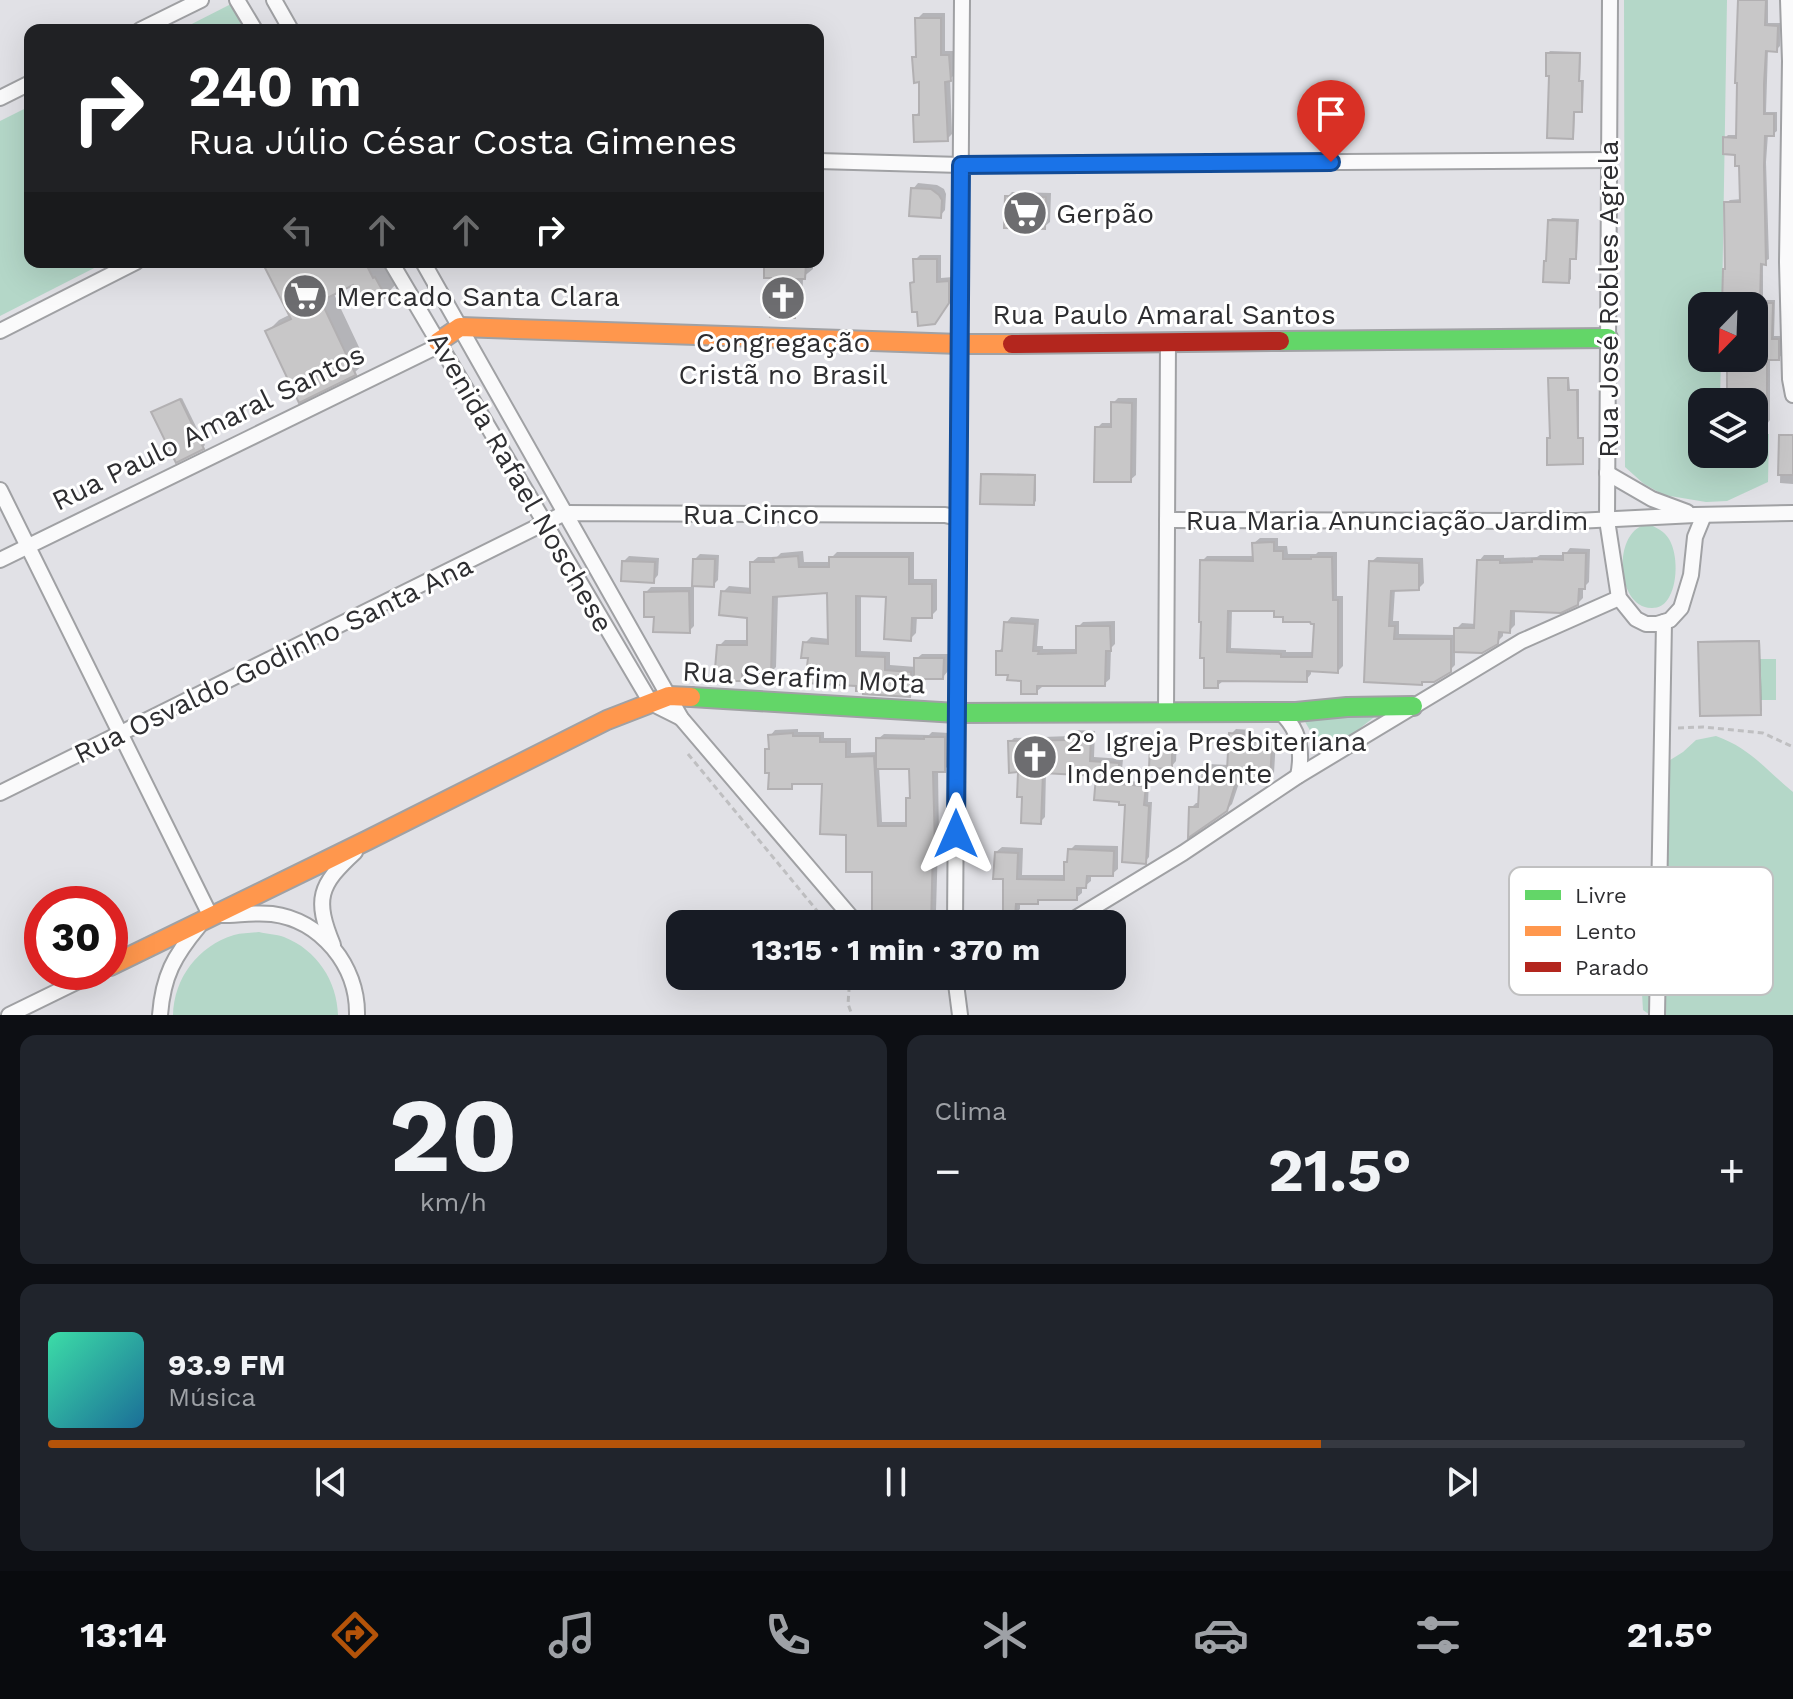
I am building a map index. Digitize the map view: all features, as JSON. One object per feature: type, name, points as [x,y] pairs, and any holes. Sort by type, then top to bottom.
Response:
[{"type":"street","points":[[152,24],[201,0]]},
{"type":"street","points":[[237,0],[251,24]]},
{"type":"street","points":[[274,0],[288,24]]},
{"type":"street","points":[[955,910],[962,0]]},
{"type":"street","name":"Rua José Robles Agrela","points":[[1610,0],[1607,520],[1619,598]]},
{"type":"street","points":[[1788,0],[1790,379],[1793,395]]},
{"type":"street","points":[[0,98],[24,86]]},
{"type":"street","points":[[824,161],[961,165],[1609,160]]},
{"type":"street","points":[[0,331],[124,268]]},
{"type":"street","name":"Avenida Rafael Noschese","points":[[395,268],[651,703]]},
{"type":"street","name":"Avenida Rafael Noschese","points":[[426,268],[681,718]]},
{"type":"street","name":"Rua Paulo Amaral Santos","points":[[0,560],[439,344],[460,327],[960,344],[1608,338]]},
{"type":"street","points":[[1166,713],[1168,342]]},
{"type":"street","points":[[1089,910],[1183,853],[1298,776],[1522,641],[1619,598],[1636,619],[1646,624],[1664,622],[1674,617],[1681,608],[1691,575],[1700,515],[1652,499],[1607,473]]},
{"type":"street","points":[[0,490],[210,917]]},
{"type":"street","name":"Rua Cinco","points":[[545,524],[565,513],[945,515],[958,518]]},
{"type":"street","name":"Rua Maria Anunciação Jardim","points":[[1167,520],[1607,520],[1793,513]]},
{"type":"street","name":"Rua Osvaldo Godinho Santa Ana","points":[[0,793],[545,524]]},
{"type":"street","points":[[1660,867],[1664,622]]},
{"type":"street","name":"Rua Serafim Mota","points":[[128,957],[607,720],[669,696],[957,713],[1281,713],[1347,707],[1413,706]]},
{"type":"street","points":[[651,703],[681,718],[845,910]]},
{"type":"street","points":[[1281,713],[1293,725],[1299,741],[1301,757],[1298,776]]},
{"type":"street","points":[[357,1015],[354,984],[324,923],[321,906],[327,881],[334,871],[368,840]]},
{"type":"street","points":[[160,1015],[163,986],[174,960],[210,917],[272,914],[299,922],[323,937],[342,959]]},
{"type":"street","points":[[9,1015],[60,990]]},
{"type":"street","points":[[957,990],[960,1015]]},
{"type":"street","points":[[1657,995],[1657,1015]]},
{"type":"path","points":[[1662,728],[1703,727],[1763,733],[1793,747]]},
{"type":"path","points":[[683,748],[816,910]]},
{"type":"path","points":[[849,990],[848,1004],[852,1015]]},
{"type":"green space","points":[[1624,0],[1727,0],[1722,292],[1688,292],[1688,372],[1721,372],[1720,388],[1688,388],[1688,468],[1768,468],[1769,434],[1768,482],[1727,501],[1706,502],[1664,495],[1644,484],[1625,467]]},
{"type":"green space","points":[[231,4],[241,24],[192,24]]},
{"type":"green space","points":[[24,109],[24,268],[94,268],[0,316],[0,121]]},
{"type":"green space","points":[[1649,524],[1669,539],[1676,569],[1668,599],[1661,606],[1652,608],[1640,605],[1631,596],[1623,568],[1628,539],[1637,529]]},
{"type":"green space","points":[[1760,659],[1776,659],[1776,700],[1760,700]]},
{"type":"green space","points":[[1378,714],[1325,756],[1304,720]]},
{"type":"green space","points":[[1716,736],[1728,741],[1748,753],[1793,792],[1793,1015],[1650,1015],[1643,1010],[1642,995],[1773,995],[1773,867],[1658,867],[1667,762],[1696,740]]},
{"type":"green space","points":[[259,932],[284,937],[315,958],[334,990],[338,1015],[173,1015],[174,1001],[183,976],[199,955],[234,935]]},
{"type":"building","points":[[1738,0],[1766,0],[1765,25],[1778,26],[1777,52],[1766,51],[1764,114],[1774,114],[1774,136],[1765,136],[1766,265],[1761,264],[1760,292],[1722,292],[1724,202],[1740,202],[1739,166],[1735,166],[1735,155],[1723,154],[1723,137],[1736,138]]},
{"type":"building","points":[[915,18],[941,18],[941,55],[949,55],[951,81],[945,82],[948,141],[914,142],[913,115],[919,115],[919,82],[914,83],[912,57],[916,57]]},
{"type":"building","points":[[1546,53],[1580,53],[1582,112],[1574,112],[1573,139],[1547,138],[1549,76],[1546,76]]},
{"type":"building","points":[[911,188],[931,189],[939,195],[942,200],[941,218],[909,216]]},
{"type":"building","name":"Gerpão","points":[[1005,196],[1046,197],[1045,229],[1004,228]]},
{"type":"building","points":[[1548,220],[1577,221],[1576,259],[1570,259],[1569,283],[1543,282]]},
{"type":"building","points":[[913,259],[937,259],[937,282],[949,281],[949,303],[935,324],[918,326],[917,312],[912,312],[910,283],[914,282]]},
{"type":"building","points":[[265,268],[368,268],[386,297],[366,308],[353,285],[321,301],[356,375],[299,403],[265,331],[291,319]]},
{"type":"building","name":"Congregação Cristã no Brasil","points":[[764,268],[806,268],[805,279],[796,279],[795,318],[770,317],[771,278],[764,278]]},
{"type":"building","points":[[1768,303],[1773,303],[1772,339],[1779,339],[1779,360],[1768,360]]},
{"type":"building","points":[[1727,372],[1767,372],[1767,388],[1727,388]]},
{"type":"building","points":[[1548,378],[1568,378],[1568,390],[1577,390],[1578,438],[1583,438],[1583,464],[1547,465],[1547,438],[1550,438]]},
{"type":"building","points":[[180,399],[204,449],[176,463],[151,412]]},
{"type":"building","points":[[1111,402],[1132,403],[1131,482],[1094,482],[1095,427],[1111,427]]},
{"type":"building","points":[[1779,435],[1793,435],[1793,475],[1778,475]]},
{"type":"building","points":[[981,474],[1035,475],[1034,505],[980,504]]},
{"type":"building","points":[[1274,542],[1274,551],[1283,551],[1283,559],[1332,557],[1333,600],[1338,600],[1338,673],[1307,671],[1307,682],[1218,681],[1218,688],[1204,688],[1204,658],[1200,658],[1200,560],[1253,561],[1252,543]],"holes":[[[1228,611],[1274,611],[1274,617],[1283,617],[1283,622],[1314,624],[1312,657],[1227,652]]]},
{"type":"building","points":[[1563,553],[1586,553],[1585,589],[1579,589],[1578,605],[1561,613],[1511,611],[1510,633],[1499,632],[1498,644],[1482,653],[1454,652],[1454,628],[1474,628],[1477,560],[1500,560],[1500,563],[1532,562],[1532,559],[1563,560]]},
{"type":"building","points":[[798,556],[799,567],[829,567],[829,557],[909,557],[909,584],[932,584],[932,618],[912,618],[911,641],[884,639],[886,597],[856,596],[856,656],[885,657],[885,670],[911,672],[910,697],[863,694],[863,691],[856,691],[856,686],[805,683],[808,658],[801,658],[803,642],[828,644],[827,593],[773,597],[771,675],[742,674],[742,681],[714,681],[717,645],[747,645],[747,618],[719,615],[721,591],[750,593],[750,562],[774,562],[773,558]]},
{"type":"building","points":[[693,559],[715,559],[714,587],[692,586]]},
{"type":"building","points":[[622,561],[655,562],[654,583],[621,581]]},
{"type":"building","points":[[1369,561],[1419,563],[1419,590],[1391,591],[1389,626],[1395,626],[1394,639],[1451,639],[1451,672],[1434,682],[1422,682],[1422,685],[1364,682]]},
{"type":"building","points":[[689,591],[690,633],[653,632],[654,617],[644,617],[644,592]]},
{"type":"building","points":[[1004,622],[1035,624],[1033,651],[1039,651],[1038,654],[1076,653],[1076,626],[1110,626],[1111,651],[1106,651],[1105,686],[1037,686],[1037,694],[1021,694],[1021,681],[1007,680],[1008,675],[996,675],[996,651],[1002,651]]},
{"type":"building","points":[[1759,641],[1761,715],[1700,716],[1698,642]]},
{"type":"building","points":[[914,658],[944,658],[943,679],[914,679]]},
{"type":"building","points":[[793,733],[793,736],[820,736],[820,742],[846,742],[846,757],[874,756],[878,826],[906,826],[906,798],[910,798],[909,769],[876,769],[876,738],[945,737],[945,772],[933,772],[935,848],[931,910],[872,910],[872,872],[846,872],[846,835],[820,834],[822,784],[792,784],[792,789],[768,789],[765,749],[769,749],[768,735]]},
{"type":"building","points":[[1229,733],[1248,735],[1248,741],[1272,745],[1270,780],[1235,785],[1227,811],[1188,838],[1189,807],[1198,807],[1200,769],[1227,770]]},
{"type":"building","points":[[1068,734],[1091,735],[1090,761],[1119,763],[1118,784],[1146,786],[1144,805],[1149,806],[1146,864],[1122,862],[1125,805],[1094,800],[1096,776],[1043,773],[1041,824],[1021,823],[1022,797],[1017,797],[1018,772],[1009,773],[1008,741],[1068,740]]},
{"type":"building","points":[[1150,746],[1172,747],[1172,769],[1149,768]]},
{"type":"building","points":[[1068,849],[1114,851],[1113,876],[1087,876],[1086,888],[1077,888],[1077,900],[1038,900],[1038,904],[1016,904],[1016,910],[1003,910],[1003,879],[993,879],[995,852],[1018,853],[1017,879],[1064,880],[1064,862],[1067,862]]},
{"type":"traffic: fast","points":[[1280,341],[1608,338]]},
{"type":"traffic: fast","points":[[691,697],[957,713],[1296,712],[1413,706]]},
{"type":"traffic: slow","points":[[438,342],[460,327],[1012,344]]},
{"type":"traffic: slow","points":[[128,957],[607,720],[669,696],[691,697]]},
{"type":"traffic: jam","points":[[1012,344],[1280,341]]},
{"type":"place","name":"Gerpão","points":[[1025,213]]},
{"type":"place","name":"Mercado Santa Clara","points":[[305,296]]},
{"type":"place","name":"Congregação Cristã no Brasil","points":[[783,298]]},
{"type":"place","name":"2° Igreja Presbiteriana Indenpendente","points":[[1035,757]]},
{"type":"route","points":[[956,834],[961,165],[1331,162]]}]
